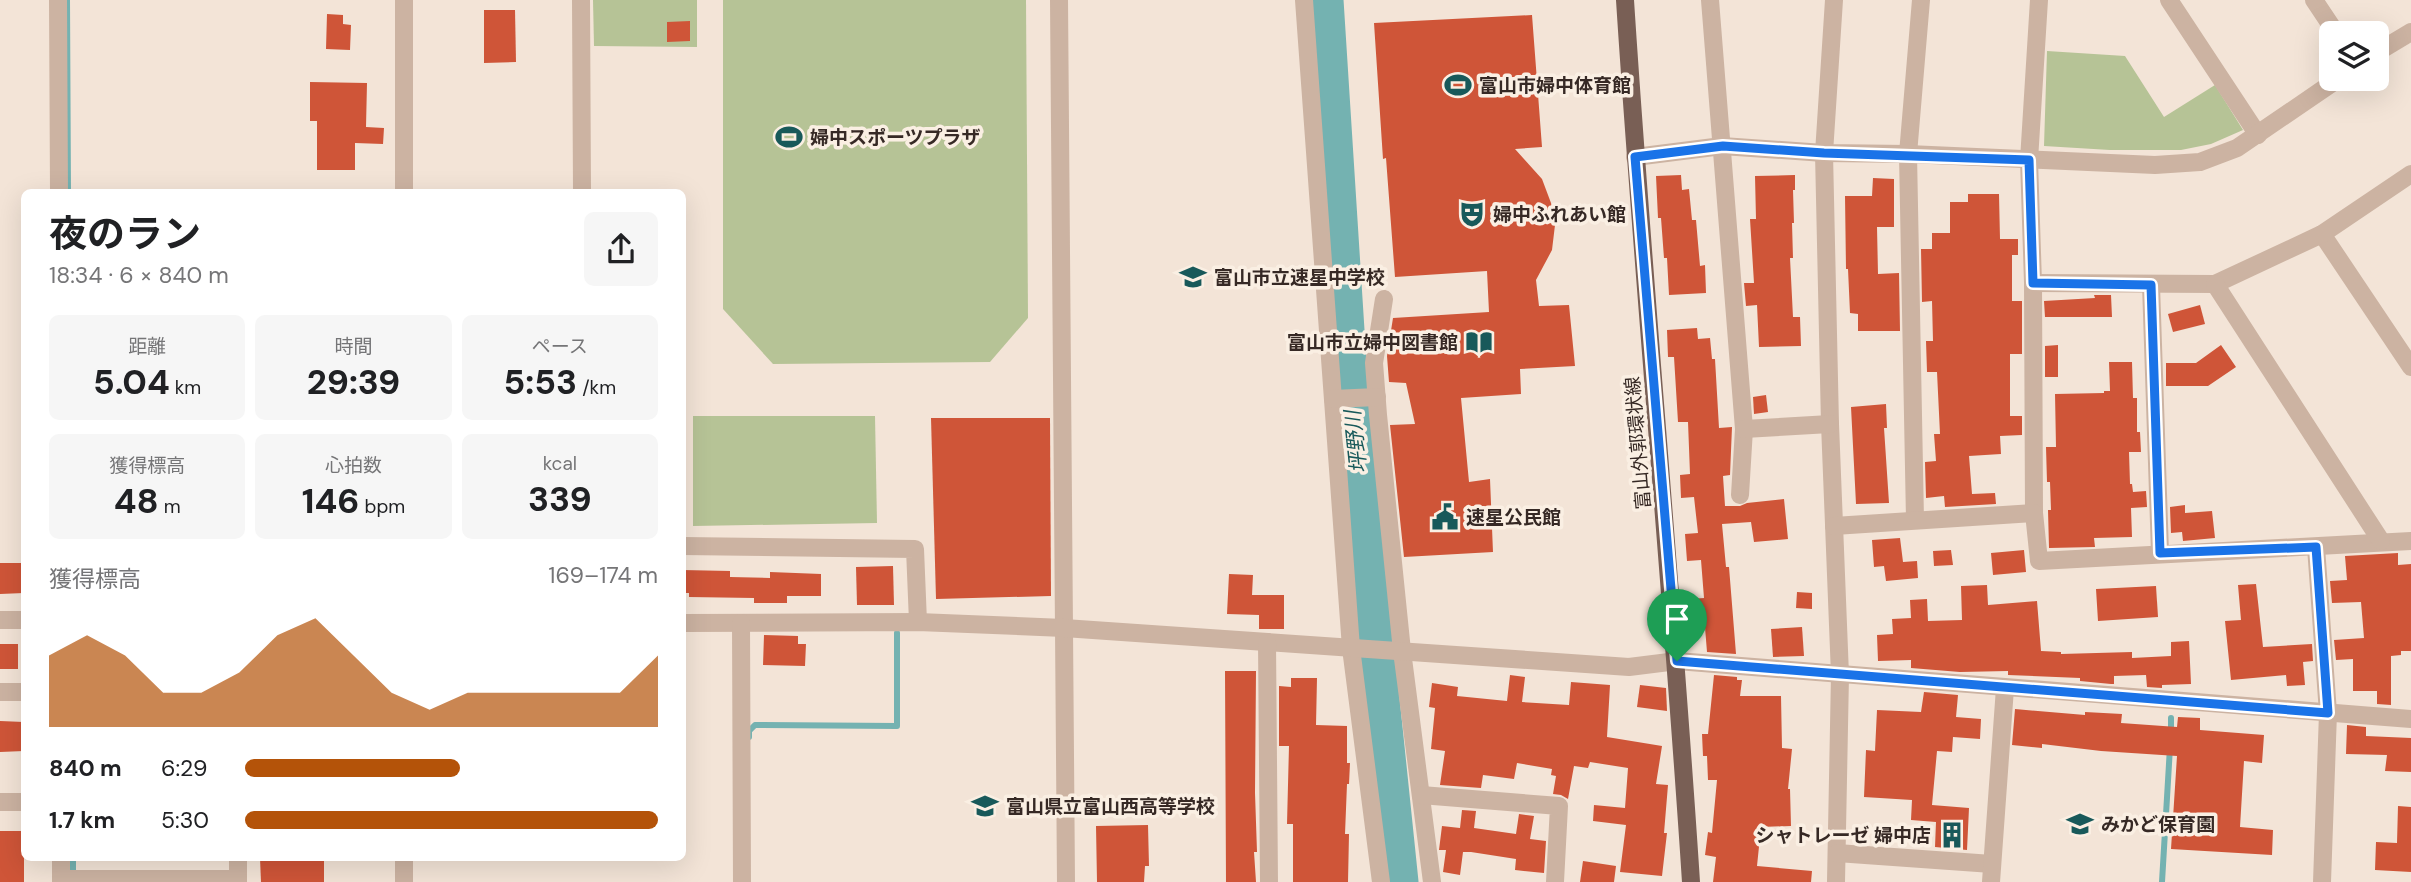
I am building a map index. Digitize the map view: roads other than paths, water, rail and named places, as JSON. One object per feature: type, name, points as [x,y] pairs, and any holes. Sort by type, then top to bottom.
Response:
[{"type":"main road","name":"富山外郭環状線","points":[[1625,0],[1635,157],[1677,661],[1691,882]]},
{"type":"street","points":[[58,0],[59,189]]},
{"type":"street","points":[[404,0],[404,189]]},
{"type":"street","points":[[581,0],[582,189]]},
{"type":"street","points":[[1059,0],[1066,882]]},
{"type":"street","points":[[1304,0],[1351,648],[1381,882]]},
{"type":"street","points":[[1710,0],[1744,429],[1740,495]]},
{"type":"street","points":[[1834,0],[1824,153],[1830,424],[1840,675],[1836,882]]},
{"type":"street","points":[[1915,520],[1908,154],[1921,0]]},
{"type":"street","points":[[2039,0],[2029,160],[2033,283],[2034,513],[2039,561],[2411,541]]},
{"type":"street","points":[[2169,0],[2258,135]]},
{"type":"street","points":[[2314,0],[2328,21]]},
{"type":"street","points":[[2389,45],[2411,32]]},
{"type":"street","points":[[1635,157],[1723,146],[1824,153],[2155,165],[2200,162],[2237,148],[2321,91]]},
{"type":"street","points":[[2033,283],[2215,284],[2322,234],[2411,174]]},
{"type":"street","points":[[2322,234],[2411,368]]},
{"type":"street","points":[[2215,284],[2381,541]]},
{"type":"street","points":[[2151,285],[2160,553]]},
{"type":"street","points":[[1384,299],[1374,363],[1402,651],[1432,882]]},
{"type":"street","points":[[1333,399],[1377,397]]},
{"type":"street","points":[[1744,429],[1830,424]]},
{"type":"street","points":[[1834,526],[2034,513]]},
{"type":"street","points":[[686,546],[915,549],[918,621]]},
{"type":"street","points":[[2316,547],[2328,713],[2322,882]]},
{"type":"street","points":[[0,620],[21,620]]},
{"type":"street","points":[[686,623],[918,621],[1064,628],[1629,667],[1677,661],[2411,719]]},
{"type":"street","points":[[741,623],[742,882]]},
{"type":"street","points":[[1268,642],[1269,882]]},
{"type":"street","points":[[1837,853],[1992,873],[2005,688]]},
{"type":"street","points":[[0,692],[21,692]]},
{"type":"street","points":[[1421,795],[1559,806],[1555,882]]},
{"type":"street","points":[[0,802],[21,802]]},
{"type":"street","points":[[61,861],[61,880],[238,881],[238,861]]},
{"type":"street","points":[[404,861],[404,882]]},
{"type":"waterway","points":[[67,0],[68,189]]},
{"type":"waterway","name":"坪野川","points":[[1326,0],[1352,409],[1401,882]]},
{"type":"waterway","points":[[749,737],[749,731],[755,725],[897,726],[897,633]]},
{"type":"waterway","points":[[2171,718],[2171,733]]},
{"type":"waterway","points":[[2162,882],[2170,747]]},
{"type":"waterway","points":[[73,861],[73,877]]},
{"type":"place","name":"富山市婦中体育館","points":[[1458,85]]},
{"type":"place","name":"婦中スポーツプラザ","points":[[789,137]]},
{"type":"place","name":"婦中ふれあい館","points":[[1472,214]]},
{"type":"place","name":"富山市立速星中学校","points":[[1193,277]]},
{"type":"place","name":"富山市立婦中図書館","points":[[1479,342]]},
{"type":"place","name":"速星公民館","points":[[1445,517]]},
{"type":"place","name":"富山県立富山西高等学校","points":[[985,806]]},
{"type":"place","name":"みかど保育園","points":[[2080,824]]},
{"type":"place","name":"シャトレーゼ 婦中店","points":[[1952,835]]}]
